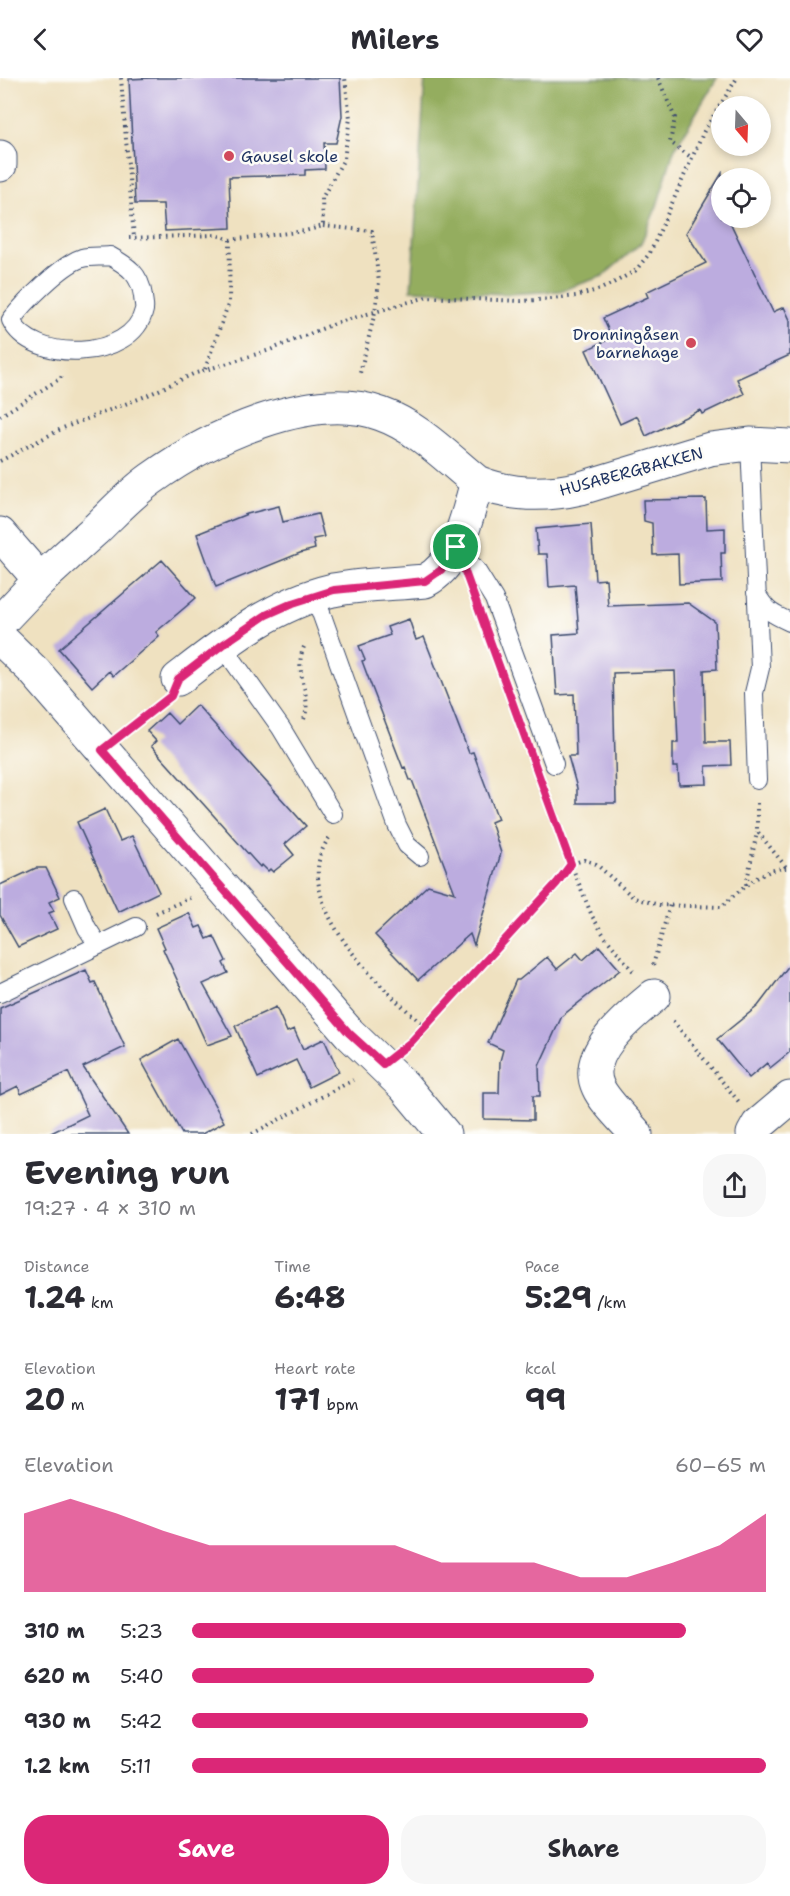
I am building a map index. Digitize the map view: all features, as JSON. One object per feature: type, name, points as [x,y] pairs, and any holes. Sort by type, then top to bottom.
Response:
[{"type":"street","points":[[0,157],[0,165]]},
{"type":"street","name":"HUSABERGBAKKEN","points":[[0,622],[40,580],[152,478],[215,441],[248,426],[307,409],[345,406],[381,414],[413,430],[477,482],[496,490],[522,494],[560,493],[581,488],[710,449],[750,444],[790,446]]},
{"type":"street","points":[[178,679],[266,615],[334,590],[425,581],[441,570],[456,547],[477,482]]},
{"type":"street","points":[[0,534],[40,580]]},
{"type":"street","points":[[0,638],[35,672],[217,884],[349,1033],[383,1064],[444,1134]]},
{"type":"street","points":[[636,1134],[598,1088],[594,1072],[602,1047],[632,1013],[653,981]]},
{"type":"street","points":[[753,1134],[758,1125],[790,1098]]},
{"type":"lane","points":[[110,256],[127,265],[137,276],[142,287],[144,309],[135,328],[118,341],[94,350],[68,351],[40,345],[20,334],[6,318],[45,284],[81,259],[110,256]]},
{"type":"lane","points":[[750,444],[760,668],[754,693],[757,780]]},
{"type":"lane","points":[[456,547],[476,570],[494,599],[554,764]]},
{"type":"lane","points":[[756,593],[771,614],[790,622]]},
{"type":"lane","points":[[315,596],[397,825],[406,845],[420,856]]},
{"type":"lane","points":[[222,645],[290,744],[333,814]]},
{"type":"lane","points":[[74,898],[87,928],[98,945]]},
{"type":"lane","points":[[0,993],[136,927]]},
{"type":"path","points":[[121,78],[134,238]]},
{"type":"path","points":[[323,226],[322,198],[344,159],[350,118],[345,78]]},
{"type":"path","points":[[658,78],[675,118],[670,142],[692,158]]},
{"type":"path","points":[[0,461],[63,428],[205,370],[270,350],[336,323],[427,297],[521,301],[576,296],[602,289],[635,271],[650,253],[704,132],[737,78]]},
{"type":"path","points":[[165,236],[217,235],[230,240],[305,231],[323,226],[372,231],[379,282],[375,312],[353,407]]},
{"type":"path","points":[[205,370],[229,302],[230,240]]},
{"type":"path","points":[[0,417],[61,378],[68,351]]},
{"type":"path","points":[[290,744],[298,736],[308,709],[299,668],[301,651],[308,638],[326,630]]},
{"type":"path","points":[[102,750],[171,696],[178,679]]},
{"type":"path","points":[[746,885],[757,831],[757,780]]},
{"type":"path","points":[[542,784],[571,864]]},
{"type":"path","points":[[333,814],[336,828],[324,845],[318,869],[321,898],[354,958],[377,983],[425,1026]]},
{"type":"path","points":[[252,1134],[383,1064],[411,1042],[557,883],[571,864],[584,860],[596,864],[634,898],[659,905],[721,907],[746,885],[768,873],[788,867],[757,831]]},
{"type":"path","points":[[136,927],[147,916],[217,884]]},
{"type":"path","points":[[653,981],[670,906]]},
{"type":"green space","points":[[425,78],[717,78],[674,150],[657,206],[641,243],[603,276],[560,291],[507,294],[411,290]]},
{"type":"building","name":"Gausel skole","points":[[340,78],[342,116],[336,143],[324,143],[325,169],[305,170],[305,175],[229,177],[231,228],[165,231],[163,204],[135,204],[129,79]]},
{"type":"building","points":[[711,191],[711,228],[733,228],[773,312],[784,307],[790,320],[790,355],[737,379],[744,394],[702,414],[700,410],[646,436],[637,416],[620,424],[586,350],[612,338],[603,318],[648,297],[646,292],[706,263],[686,233]]},
{"type":"building","points":[[706,499],[707,529],[725,528],[725,553],[721,553],[722,582],[679,584],[678,554],[653,555],[652,523],[644,521],[643,500]]},
{"type":"building","points":[[279,506],[283,522],[318,514],[324,537],[313,539],[315,549],[216,587],[197,534],[247,514]]},
{"type":"building","points":[[591,524],[595,580],[606,579],[608,606],[688,603],[715,622],[717,669],[704,670],[706,742],[730,742],[731,765],[706,766],[707,784],[679,785],[678,767],[673,767],[673,743],[678,743],[675,671],[613,673],[616,803],[577,803],[577,788],[568,756],[576,756],[574,694],[557,695],[553,635],[579,633],[575,585],[549,587],[547,554],[538,554],[536,529]]},
{"type":"building","points":[[162,560],[196,598],[156,632],[159,636],[113,676],[109,671],[92,687],[59,649]]},
{"type":"building","points":[[409,619],[416,640],[424,637],[469,753],[473,752],[498,819],[491,822],[501,853],[474,945],[470,934],[418,980],[375,935],[428,885],[455,893],[412,780],[405,767],[403,768],[362,661],[365,660],[359,646],[390,635],[387,627]]},
{"type":"building","points":[[197,705],[306,826],[285,844],[294,855],[273,872],[270,869],[268,871],[262,865],[260,867],[151,746],[156,741],[147,731],[167,713],[177,724]]},
{"type":"building","points":[[105,809],[120,841],[132,836],[159,892],[118,912],[77,822]]},
{"type":"building","points":[[36,868],[46,868],[60,897],[49,902],[54,911],[49,913],[57,929],[18,947],[0,915],[0,885]]},
{"type":"building","points":[[189,913],[196,928],[201,926],[207,939],[214,936],[226,961],[223,963],[228,973],[203,984],[232,1036],[207,1045],[163,949],[165,948],[156,928]]},
{"type":"building","points":[[599,946],[620,970],[562,1016],[539,1066],[540,1096],[533,1096],[533,1120],[484,1119],[484,1093],[499,1093],[500,1061],[503,1050],[488,1043],[516,980],[547,957],[557,969],[577,953],[583,960]]},
{"type":"building","points":[[790,964],[790,1052],[770,1068],[767,1063],[749,1078],[717,1039],[758,1006]]},
{"type":"building","points":[[86,970],[92,983],[95,982],[125,1047],[83,1067],[128,1134],[49,1134],[88,1115],[68,1072],[21,1094],[18,1086],[0,1095],[0,1008]]},
{"type":"building","points":[[276,1007],[287,1032],[294,1029],[303,1049],[324,1039],[339,1072],[309,1087],[296,1060],[258,1078],[235,1026]]},
{"type":"building","points":[[178,1039],[224,1122],[202,1134],[182,1134],[141,1060]]},
{"type":"place","name":"Gausel skole","points":[[229,156]]},
{"type":"place","name":"Dronningåsen barnehage","points":[[691,343]]},
{"type":"route","points":[[456,547],[571,864],[557,883],[411,1042],[383,1064],[349,1033],[102,750],[171,696],[178,679],[266,615],[293,603],[334,590],[425,581],[434,577],[441,570],[456,547]]}]
